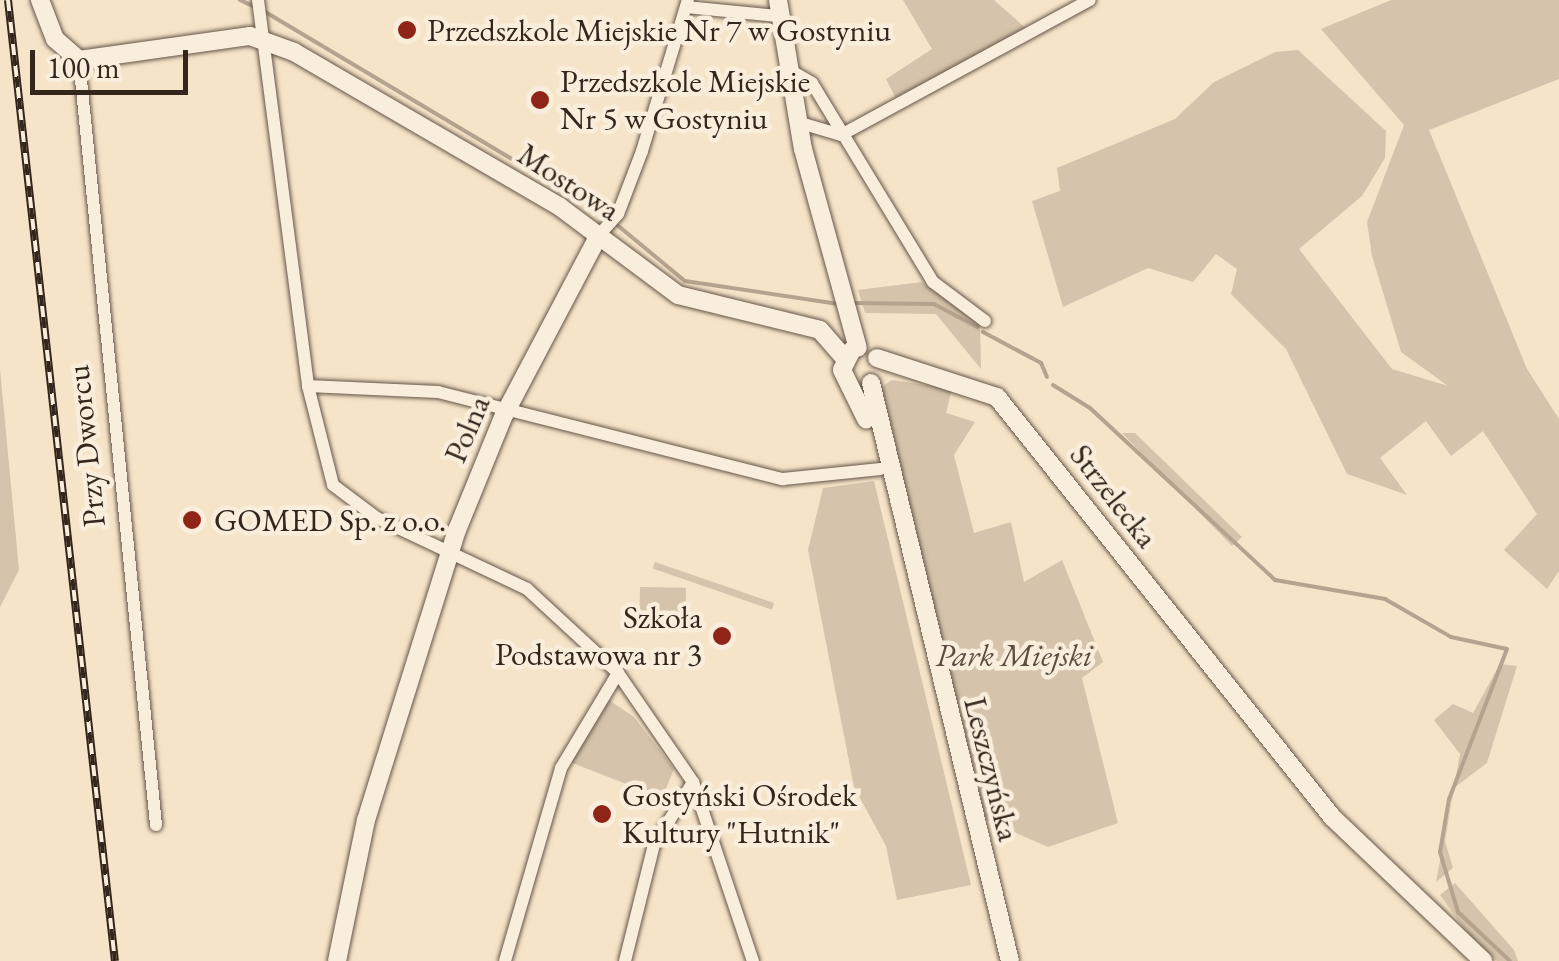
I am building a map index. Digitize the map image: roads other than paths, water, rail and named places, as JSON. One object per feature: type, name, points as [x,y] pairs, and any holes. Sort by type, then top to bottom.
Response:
[{"type":"street","points":[[40,0],[55,39],[79,60],[109,60],[260,28]]},
{"type":"street","points":[[797,122],[822,133],[841,135],[1090,0]]},
{"type":"street","points":[[258,1],[308,386],[333,486],[377,518],[527,589],[618,673],[693,782],[753,961]]},
{"type":"street","points":[[687,3],[778,8],[797,122],[846,314],[851,353],[870,375]]},
{"type":"street","name":"Polna","points":[[338,961],[366,820],[451,550],[504,415],[602,232],[618,214],[687,3]]},
{"type":"street","name":"Mostowa","points":[[260,28],[602,232],[678,295],[820,330]]},
{"type":"street","name":"Przy Dworcu","points":[[79,60],[156,825]]},
{"type":"street","points":[[786,68],[812,83],[932,282],[985,321]]},
{"type":"street","points":[[803,149],[822,133]]},
{"type":"street","points":[[846,314],[820,330],[851,353],[870,375]]},
{"type":"street","name":"Strzelecka","points":[[870,375],[929,375],[997,398],[1332,818],[1483,961]]},
{"type":"street","name":"Leszczyńska","points":[[870,375],[880,469],[901,533]]},
{"type":"street","name":"Leszczyńska","points":[[870,375],[901,533],[1010,961]]},
{"type":"street","points":[[308,386],[412,387],[504,415],[783,479],[880,469]]},
{"type":"street","points":[[505,961],[561,768],[618,673]]},
{"type":"street","points":[[625,961],[654,845],[693,782]]},
{"type":"waterway","points":[[240,0],[253,6]]},
{"type":"waterway","points":[[262,10],[609,217]]},
{"type":"waterway","points":[[616,224],[685,281],[838,304]]},
{"type":"waterway","points":[[852,303],[934,304],[977,327]]},
{"type":"waterway","points":[[983,332],[1041,363],[1047,377]]},
{"type":"waterway","points":[[1053,385],[1090,408],[1275,580],[1385,599],[1451,637],[1507,649],[1449,799],[1440,852],[1458,912],[1510,961]]},
{"type":"railway","points":[[8,0],[115,961]]},
{"type":"place","name":"Przedszkole Miejskie Nr 7 w Gostyniu","points":[[407,30]]},
{"type":"place","name":"Przedszkole Miejskie Nr 5 w Gostyniu","points":[[540,100]]},
{"type":"place","name":"GOMED Sp. z o.o.","points":[[192,520]]},
{"type":"place","name":"Szkoła Podstawowa nr 3","points":[[722,636]]},
{"type":"place","name":"Gostyński Ośrodek Kultury \"Hutnik\"","points":[[602,814]]},
{"type":"park label","name":"Park Miejski","points":[[1014,655]]}]
